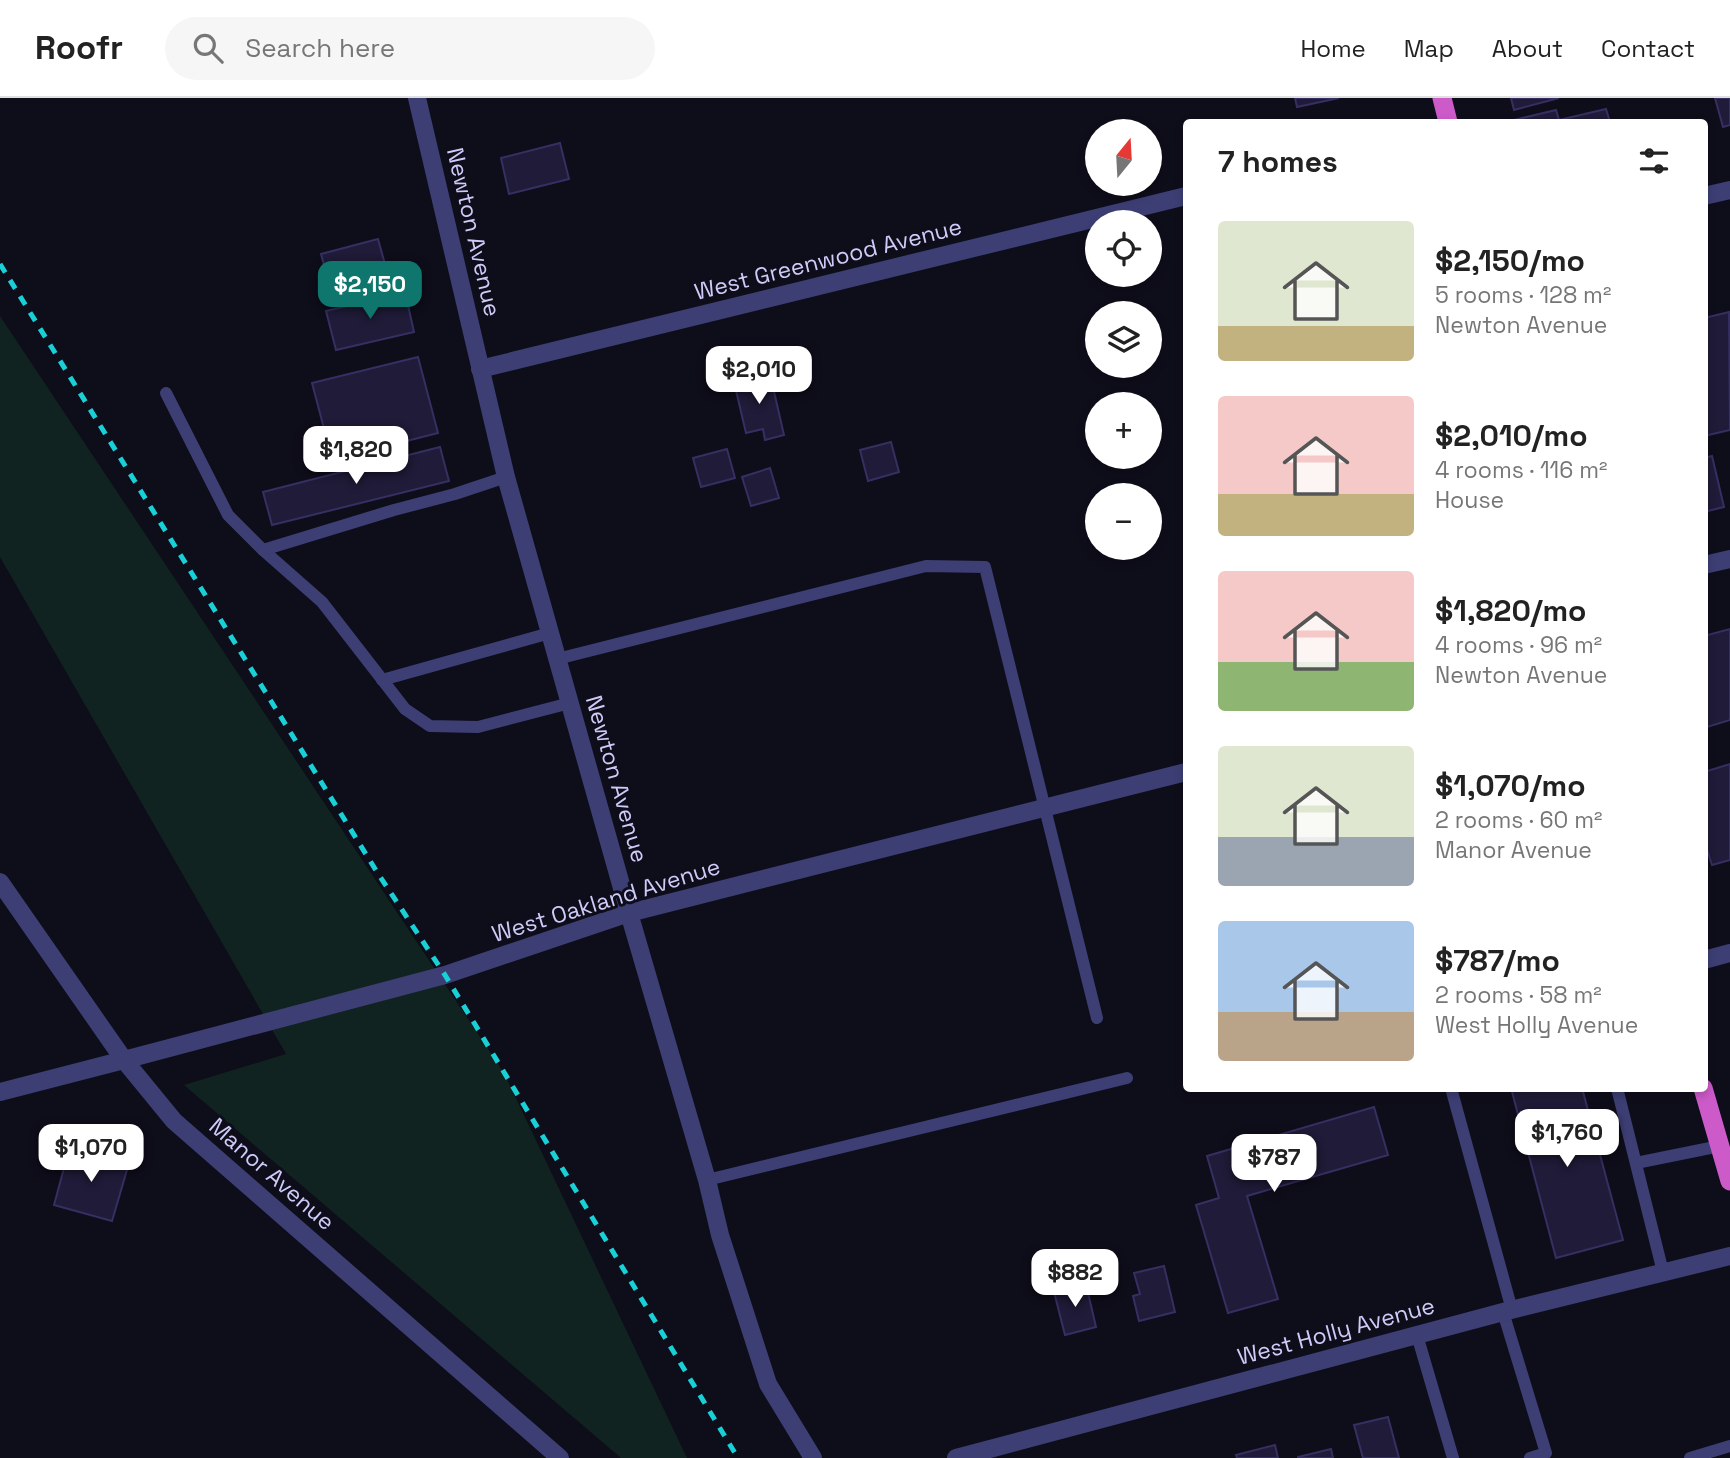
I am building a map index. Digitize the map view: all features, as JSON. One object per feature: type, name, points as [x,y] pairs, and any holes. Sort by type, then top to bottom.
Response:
[{"type":"highway","points":[[1442,98],[1447,119]]},
{"type":"highway","points":[[1704,1092],[1730,1181]]},
{"type":"street","name":"Newton Avenue","points":[[417,98],[506,477],[707,1180],[720,1235],[768,1384],[813,1458]]},
{"type":"street","points":[[1708,195],[1730,190]]},
{"type":"street","name":"West Greenwood Avenue","points":[[480,369],[1183,197]]},
{"type":"street","points":[[1708,564],[1730,559]]},
{"type":"street","name":"West Oakland Avenue","points":[[0,1092],[445,975],[629,913],[1183,773]]},
{"type":"street","name":"Manor Avenue","points":[[0,882],[124,1060],[174,1122],[560,1458]]},
{"type":"street","points":[[1708,959],[1730,953]]},
{"type":"street","name":"West Holly Avenue","points":[[956,1458],[1507,1311],[1730,1256]]},
{"type":"lane","points":[[166,393],[228,515],[262,551],[322,602],[405,709],[430,726],[478,727],[570,703]]},
{"type":"lane","points":[[262,551],[506,477]]},
{"type":"lane","points":[[557,659],[926,566],[985,567],[1097,1018]]},
{"type":"lane","points":[[382,680],[550,633]]},
{"type":"lane","points":[[707,1180],[1128,1078]]},
{"type":"lane","points":[[1452,1092],[1546,1453],[1530,1458]]},
{"type":"lane","points":[[1618,1092],[1663,1272]]},
{"type":"lane","points":[[1636,1163],[1720,1146]]},
{"type":"lane","points":[[1417,1335],[1453,1458]]},
{"type":"lane","points":[[1689,1458],[1730,1446]]},
{"type":"green space","points":[[0,316],[504,1073],[687,1458],[621,1458],[184,1085],[286,1054],[0,557]]},
{"type":"building","points":[[1295,98],[1339,98],[1297,107]]},
{"type":"building","points":[[1511,98],[1559,98],[1514,110]]},
{"type":"building","points":[[1715,98],[1730,98],[1730,125],[1723,127]]},
{"type":"building","points":[[1606,109],[1609,119],[1563,119]]},
{"type":"building","points":[[1556,110],[1559,119],[1518,119]]},
{"type":"building","points":[[560,143],[569,179],[509,194],[501,158]]},
{"type":"building","points":[[378,239],[388,275],[331,291],[321,254]]},
{"type":"building","points":[[405,292],[414,332],[336,350],[326,311]]},
{"type":"building","points":[[1729,312],[1730,430],[1708,435],[1708,317]]},
{"type":"building","points":[[418,357],[438,433],[324,462],[318,443],[327,440],[312,383]]},
{"type":"building","points":[[770,374],[784,435],[765,440],[763,429],[746,433],[734,382]]},
{"type":"building","points":[[891,442],[899,472],[868,481],[860,450]]},
{"type":"building","points":[[440,447],[449,481],[272,525],[263,492]]},
{"type":"building","points":[[727,449],[735,478],[701,487],[693,458]]},
{"type":"building","points":[[1712,456],[1724,507],[1708,511],[1708,457]]},
{"type":"building","points":[[770,468],[779,498],[751,506],[742,477]]},
{"type":"building","points":[[1730,629],[1730,720],[1708,727],[1708,635]]},
{"type":"building","points":[[1730,764],[1730,860],[1712,865],[1708,852],[1708,771]]},
{"type":"building","points":[[1512,1092],[1583,1092],[1623,1240],[1556,1258]]},
{"type":"building","points":[[1374,1107],[1388,1155],[1247,1196],[1278,1299],[1228,1313],[1196,1205],[1219,1198],[1207,1156]]},
{"type":"building","points":[[70,1146],[129,1163],[112,1221],[54,1205]]},
{"type":"building","points":[[1164,1266],[1175,1312],[1139,1321],[1133,1296],[1140,1294],[1134,1273]]},
{"type":"building","points":[[1086,1284],[1096,1327],[1065,1335],[1054,1292]]},
{"type":"building","points":[[1388,1417],[1399,1458],[1363,1458],[1354,1425]]},
{"type":"building","points":[[1275,1445],[1278,1458],[1237,1458],[1236,1455]]},
{"type":"building","points":[[1331,1449],[1333,1458],[1298,1458],[1298,1457]]},
{"type":"railway","points":[[0,264],[377,872],[445,975],[738,1458]]}]
